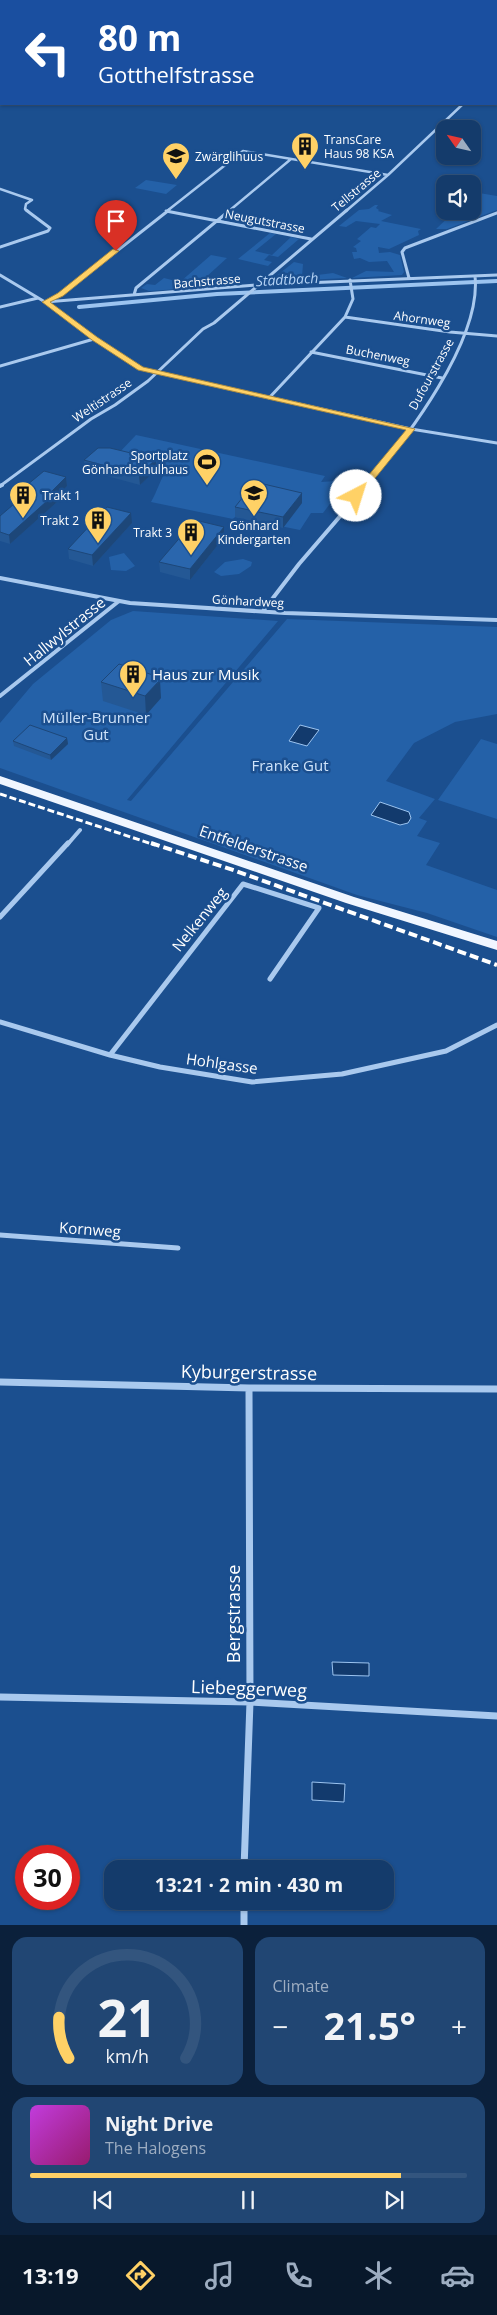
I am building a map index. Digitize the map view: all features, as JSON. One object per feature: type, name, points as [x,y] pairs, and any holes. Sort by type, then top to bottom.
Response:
[{"type":"main road","name":"Entfelderstrasse","points":[[0,780],[350,900],[497,946]]},
{"type":"street","name":"Tellstrasse","points":[[256,285],[388,175],[462,105]]},
{"type":"street","points":[[45,302],[61,295],[243,151],[388,175]]},
{"type":"street","name":"Neugutstrasse","points":[[134,295],[136,288],[290,159]]},
{"type":"street","points":[[0,189],[32,200],[26,204],[25,209],[50,228],[48,231],[0,247]]},
{"type":"street","name":"Neugutstrasse","points":[[166,211],[311,239]]},
{"type":"street","points":[[409,278],[402,252],[405,248],[497,213]]},
{"type":"street","name":"Bachstrasse","points":[[45,302],[256,285],[497,274]]},
{"type":"street","points":[[0,275],[45,302],[134,366],[155,373],[411,429],[497,443]]},
{"type":"street","name":"Dufourstrasse","points":[[264,611],[336,519],[411,429],[442,378],[465,333],[478,287],[475,276]]},
{"type":"street","points":[[0,280],[5,278]]},
{"type":"street","name":"Buchenweg","points":[[269,398],[345,317],[354,300],[351,282]]},
{"type":"street","name":"Weltistrasse","points":[[0,486],[91,419],[141,386],[203,329],[214,323],[256,285]]},
{"type":"street","points":[[0,307],[38,298]]},
{"type":"street","name":"Ahornweg","points":[[345,317],[497,336]]},
{"type":"street","points":[[0,366],[94,339]]},
{"type":"street","name":"Buchenweg","points":[[311,352],[442,378]]},
{"type":"street","name":"Gönhardweg","points":[[0,578],[119,601],[264,611],[497,620]]},
{"type":"street","name":"Hallwylstrasse","points":[[0,696],[119,601]]},
{"type":"street","points":[[0,917],[80,830]]},
{"type":"street","name":"Nelkenweg","points":[[110,1055],[157,992],[243,884],[319,908],[270,979]]},
{"type":"street","name":"Hohlgasse","points":[[0,1022],[110,1055],[160,1067],[252,1082],[342,1074],[446,1051],[497,1025]]},
{"type":"street","name":"Kornweg","points":[[0,1235],[178,1248]]},
{"type":"street","name":"Kyburgerstrasse","points":[[0,1382],[249,1388],[497,1388]]},
{"type":"street","name":"Bergstrasse","points":[[244,1860],[250,1702],[249,1388]]},
{"type":"street","name":"Liebeggerweg","points":[[0,1697],[250,1702],[497,1716]]},
{"type":"street","points":[[244,1910],[244,1925]]},
{"type":"green space","points":[[146,180],[177,185],[166,194],[135,188]]},
{"type":"green space","points":[[481,193],[497,196],[497,210],[481,216]]},
{"type":"green space","points":[[378,205],[376,208],[378,211],[392,215],[381,221],[421,229],[418,231],[419,235],[389,249],[378,247],[379,253],[390,252],[400,255],[404,272],[402,275],[352,278],[366,271],[394,272],[387,261],[369,262],[360,258],[354,259],[352,252],[357,252],[356,248],[353,247],[361,241],[357,239],[371,227],[376,228],[380,224],[356,221],[346,227],[339,226],[359,210],[369,209]]},
{"type":"green space","points":[[446,220],[471,220],[447,229],[436,229]]},
{"type":"green space","points":[[270,233],[276,234],[255,251],[272,255],[291,237],[299,239],[278,257],[269,255],[264,260],[272,262],[268,266],[238,259]]},
{"type":"green space","points":[[211,255],[227,258],[194,288],[149,291],[141,288],[147,284],[155,285],[164,278],[180,282]]},
{"type":"green space","points":[[294,262],[303,264],[302,277],[333,273],[347,278],[284,281],[275,279]]},
{"type":"green space","points":[[136,435],[325,476],[321,482],[336,481],[345,484],[323,513],[311,513],[300,530],[235,517],[233,519],[151,502],[168,468],[117,455]]},
{"type":"green space","points":[[124,553],[135,566],[126,571],[111,570],[109,557]]},
{"type":"green space","points":[[243,559],[252,562],[251,566],[239,574],[221,576],[214,572],[225,562]]},
{"type":"green space","name":"Franke Gut","points":[[133,611],[278,621],[127,800],[131,801],[287,619],[497,627],[497,714],[455,722],[414,743],[386,781],[435,799],[419,818],[427,821],[417,836],[440,843],[426,865],[497,890],[497,937],[427,913],[357,895],[0,768],[0,723],[33,684],[111,620]]},
{"type":"green space","points":[[481,739],[497,744],[497,819],[438,800]]},
{"type":"shaded area","points":[[300,725],[319,730],[307,746],[289,741]]},
{"type":"shaded area","points":[[380,802],[409,812],[411,818],[408,823],[400,825],[371,815]]},
{"type":"shaded area","points":[[332,1662],[369,1663],[369,1676],[333,1675]]},
{"type":"shaded area","points":[[312,1782],[345,1784],[344,1802],[312,1800]]},
{"type":"building","points":[[98,448],[110,448],[156,459],[139,475],[84,460]]},
{"type":"building","points":[[44,471],[66,477],[51,492],[56,493],[9,535],[0,532],[0,516],[34,487],[27,485]]},
{"type":"building","points":[[255,482],[302,493],[283,517],[235,507]]},
{"type":"building","points":[[107,507],[131,513],[92,555],[68,549]]},
{"type":"building","name":"Trakt 3","points":[[195,520],[224,527],[190,569],[159,562]]},
{"type":"building","points":[[119,664],[156,676],[155,678],[160,680],[145,696],[101,682]]},
{"type":"building","points":[[30,725],[67,738],[50,755],[13,741]]},
{"type":"waterway","name":"Stadtbach","points":[[79,307],[217,294],[497,281]]},
{"type":"railway","points":[[0,794],[155,845]]},
{"type":"railway","points":[[151,843],[236,871],[497,965]]},
{"type":"place","name":"TransCare Haus 98 KSA","points":[[305,170]]},
{"type":"place","name":"Zwärglihuus","points":[[176,180]]},
{"type":"place","name":"Sportplatz Gönhardschulhaus","points":[[207,486]]},
{"type":"place","name":"Gönhard Kindergarten","points":[[254,517]]},
{"type":"place","name":"Trakt 1","points":[[23,519]]},
{"type":"place","name":"Trakt 2","points":[[98,544]]},
{"type":"place","name":"Trakt 3","points":[[191,556]]},
{"type":"place","name":"Haus zur Musik","points":[[133,698]]},
{"type":"route","points":[[116,251],[61,295],[45,302],[94,339],[140,369],[411,429],[356,496]]},
{"type":"park label","name":"Müller-Brunner Gut","points":[[96,726]]}]
